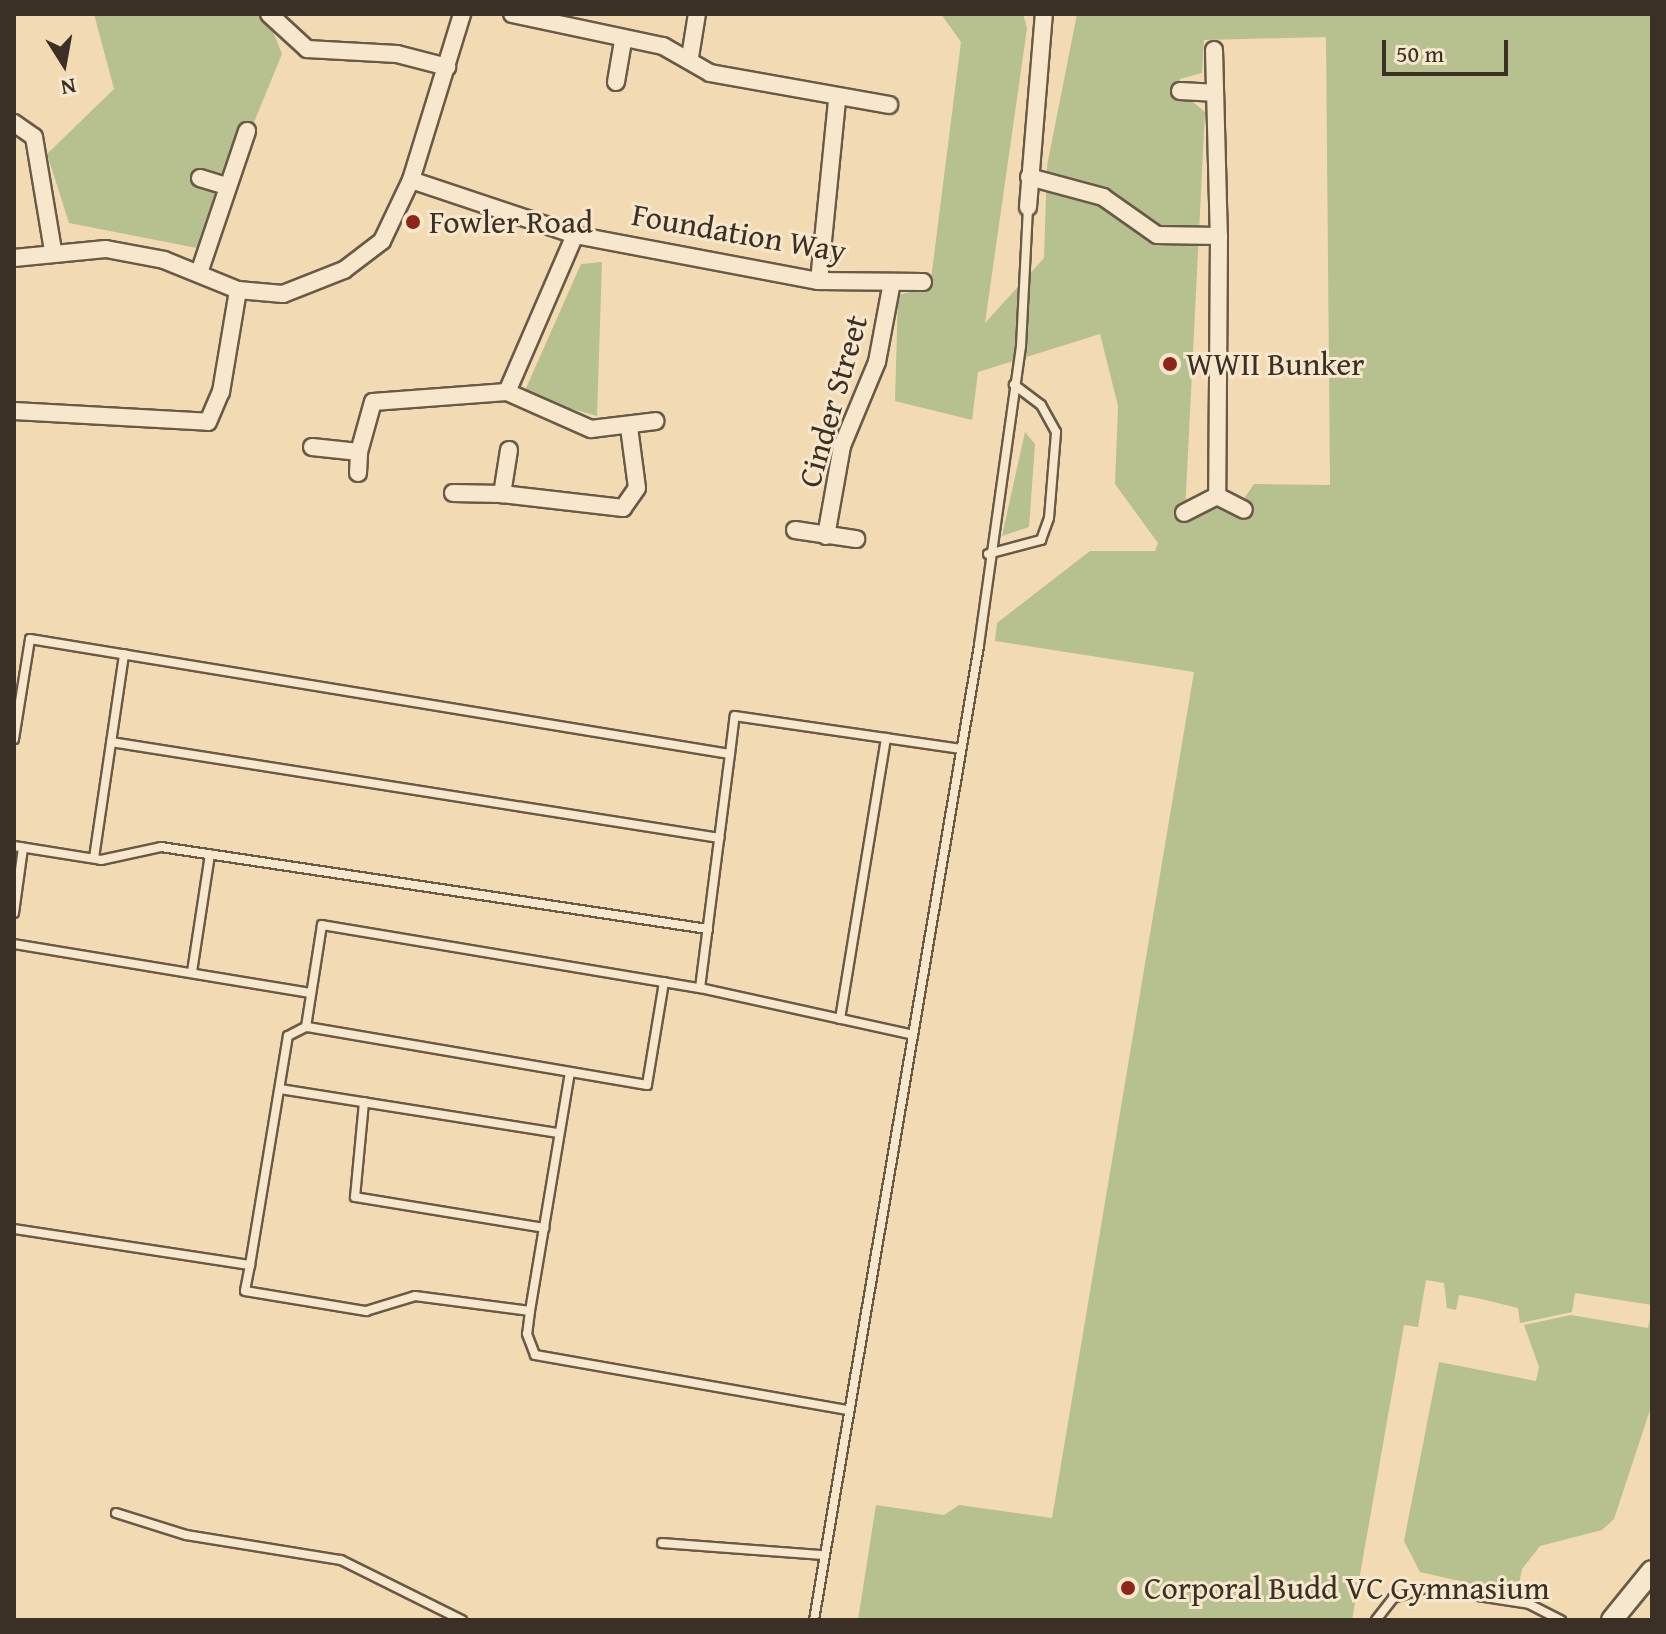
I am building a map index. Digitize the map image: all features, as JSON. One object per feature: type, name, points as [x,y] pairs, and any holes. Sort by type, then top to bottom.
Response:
[{"type":"street","points":[[269,14],[307,49],[397,54],[447,67]]},
{"type":"street","points":[[14,258],[53,251],[106,249],[199,273],[238,290],[283,294],[344,270],[382,241],[411,180],[462,14]]},
{"type":"street","points":[[512,14],[690,57],[710,73],[837,100],[889,105]]},
{"type":"street","points":[[690,57],[697,14]]},
{"type":"street","points":[[1028,207],[1044,14]]},
{"type":"street","points":[[616,82],[623,41]]},
{"type":"street","points":[[1214,50],[1219,236],[1217,496]]},
{"type":"street","points":[[1180,91],[1213,93]]},
{"type":"street","points":[[819,281],[837,100]]},
{"type":"street","points":[[14,123],[34,137],[53,251]]},
{"type":"street","points":[[199,273],[247,131]]},
{"type":"street","points":[[1029,177],[1103,197],[1157,235],[1219,236]]},
{"type":"street","points":[[200,178],[226,186]]},
{"type":"street","name":"Foundation Way","points":[[411,180],[575,235],[819,281],[923,282]]},
{"type":"street","points":[[507,392],[575,235]]},
{"type":"street","name":"Cinder Street","points":[[826,536],[842,446],[877,362],[892,282]]},
{"type":"street","points":[[14,411],[208,422],[221,392],[238,290]]},
{"type":"street","points":[[358,473],[359,452],[373,402],[507,392],[591,429],[629,427],[656,421]]},
{"type":"street","points":[[453,493],[502,494],[623,508],[637,488],[629,427]]},
{"type":"street","points":[[312,447],[359,452]]},
{"type":"street","points":[[502,494],[509,450]]},
{"type":"street","points":[[1217,496],[1244,510]]},
{"type":"street","points":[[1184,513],[1217,496]]},
{"type":"street","name":"Cinder Street","points":[[795,530],[856,539]]},
{"type":"street","points":[[1612,1620],[1652,1571]]},
{"type":"lane","points":[[814,1620],[961,749],[1014,385],[1028,207]]},
{"type":"lane","points":[[988,554],[1041,540],[1049,518],[1056,432],[1041,405],[1014,385]]},
{"type":"lane","points":[[14,739],[30,639],[730,754]]},
{"type":"lane","points":[[94,858],[124,654]]},
{"type":"lane","points":[[700,988],[735,716],[961,749]]},
{"type":"lane","points":[[840,1019],[886,738]]},
{"type":"lane","points":[[111,742],[719,838]]},
{"type":"lane","points":[[14,913],[19,847],[94,858],[161,847],[708,929]]},
{"type":"lane","points":[[192,972],[210,854]]},
{"type":"lane","points":[[306,1027],[322,925],[700,988],[913,1035]]},
{"type":"lane","points":[[14,944],[311,993]]},
{"type":"lane","points":[[530,1311],[415,1296],[366,1311],[245,1291],[288,1036],[306,1027],[647,1085],[664,982]]},
{"type":"lane","points":[[570,1072],[527,1334],[535,1355],[848,1410]]},
{"type":"lane","points":[[280,1089],[559,1133]]},
{"type":"lane","points":[[364,1102],[355,1197],[544,1228]]},
{"type":"lane","points":[[14,1229],[250,1265]]},
{"type":"lane","points":[[116,1513],[186,1535],[341,1560],[462,1620]]},
{"type":"lane","points":[[662,1543],[823,1555]]},
{"type":"lane","points":[[1376,1620],[1393,1598],[1426,1588],[1529,1604],[1561,1620]]},
{"type":"green space","points":[[94,14],[258,14],[272,29],[282,54],[202,249],[69,223],[47,154],[114,89]]},
{"type":"green space","name":"Corporal Budd VC Gymnasium","points":[[941,14],[1023,14],[1027,28],[985,323],[1044,258],[1047,166],[1077,14],[1652,14],[1652,1305],[1575,1293],[1572,1312],[1520,1323],[1518,1308],[1477,1298],[1459,1295],[1456,1310],[1447,1308],[1444,1283],[1426,1280],[1418,1327],[1404,1325],[1352,1620],[858,1620],[876,1505],[944,1515],[959,1505],[1052,1518],[1194,672],[995,641],[997,623],[1090,551],[1155,551],[1158,543],[1115,484],[1118,406],[1100,334],[978,372],[972,420],[895,401],[898,295],[930,287],[961,42]],"holes":[[[1326,37],[1330,485],[1254,484],[1237,509],[1203,501],[1185,513],[1205,112],[1182,93],[1180,79],[1202,73],[1204,40]]]},
{"type":"green space","points":[[602,262],[597,416],[523,395],[581,264]]},
{"type":"green space","points":[[1025,432],[1035,444],[1029,527],[1002,536]]},
{"type":"green space","points":[[1652,1309],[1652,1404],[1614,1519],[1602,1530],[1540,1546],[1522,1569],[1517,1594],[1420,1572],[1404,1541],[1439,1362],[1536,1381],[1539,1367],[1524,1325],[1571,1315],[1648,1328]]},
{"type":"place","name":"Fowler Road","points":[[413,222]]},
{"type":"place","name":"WWII Bunker","points":[[1170,364]]},
{"type":"place","name":"Corporal Budd VC Gymnasium","points":[[1128,1588]]}]
